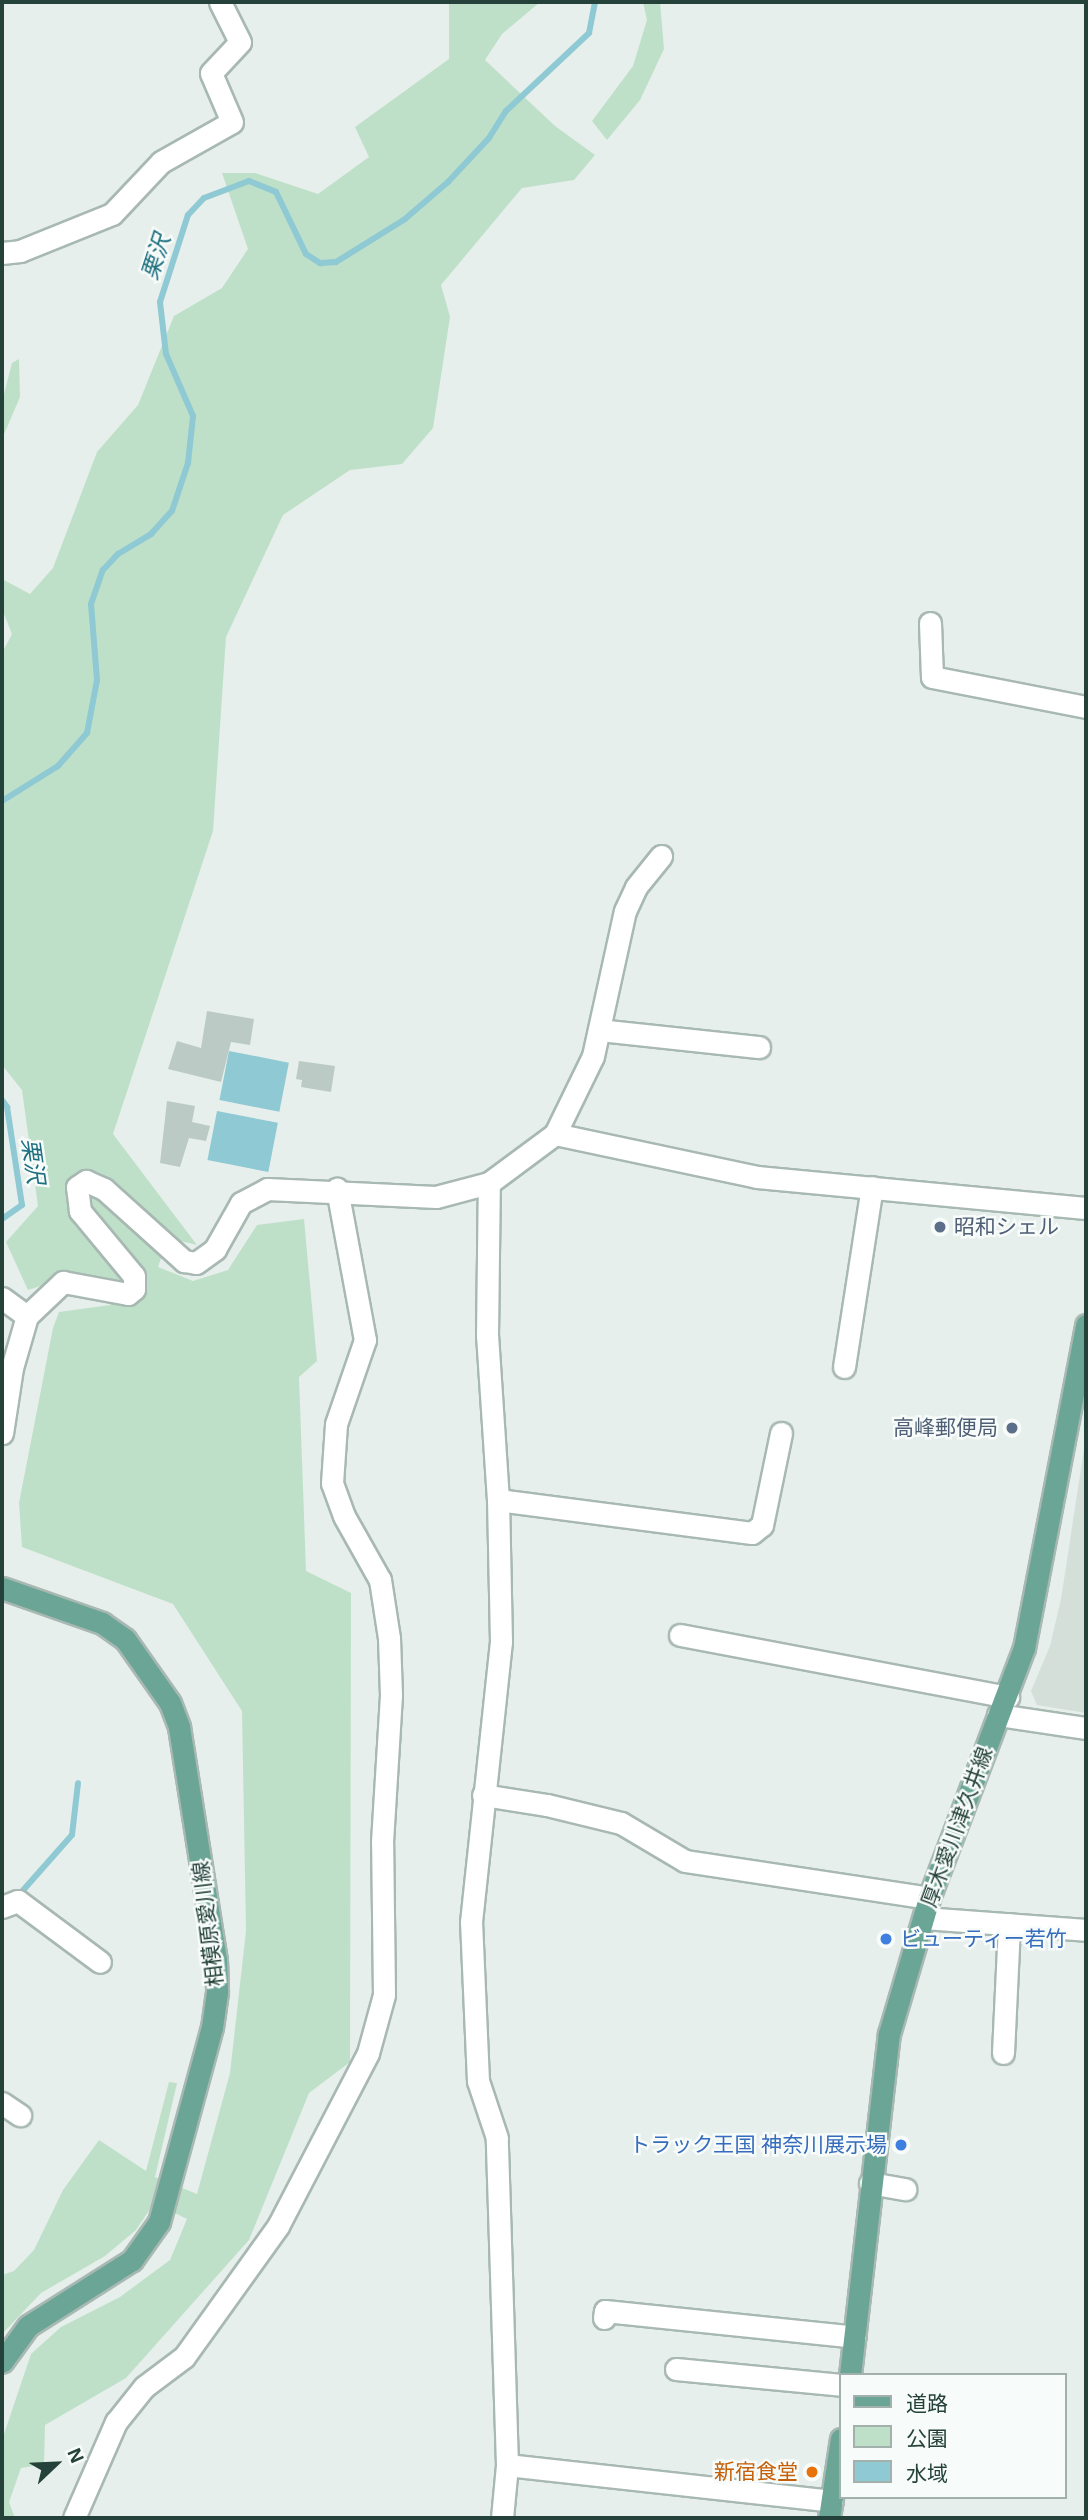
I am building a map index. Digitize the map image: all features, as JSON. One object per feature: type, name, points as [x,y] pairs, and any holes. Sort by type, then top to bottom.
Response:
[{"type":"main road","name":"厚木愛川津久井線","points":[[850,2373],[889,2034],[927,1908],[967,1809],[967,1795],[1003,1706],[1044,1559],[1086,1325]]},
{"type":"main road","name":"相模原愛川線","points":[[2,1588],[102,1623],[125,1639],[170,1703],[181,1741],[216,1960],[217,1992],[212,2027],[159,2222],[132,2260],[28,2326],[2,2362]]},
{"type":"main road","points":[[831,2510],[839,2453]]},
{"type":"street","points":[[2,253],[20,251],[112,214],[161,162],[232,122],[211,73],[240,41],[220,2]]},
{"type":"street","points":[[930,623],[932,677],[1086,707]]},
{"type":"street","points":[[2,1433],[12,1368],[27,1316],[63,1282],[128,1294],[134,1289],[134,1276],[80,1211],[77,1187],[86,1181],[104,1189],[184,1261],[196,1263],[209,1256],[234,1210],[250,1195],[267,1189],[337,1189],[436,1197],[489,1184],[555,1134],[586,1076],[625,911],[636,887],[661,856]]},
{"type":"street","points":[[599,1030],[759,1047]]},
{"type":"street","points":[[555,1134],[757,1177],[1086,1208]]},
{"type":"street","points":[[489,1184],[487,1336],[498,1500],[501,1642],[471,1922],[478,2081],[497,2138],[507,2465],[502,2518]]},
{"type":"street","points":[[844,1367],[869,1271],[872,1187]]},
{"type":"street","points":[[74,2518],[116,2422],[145,2386],[184,2357],[278,2226],[368,2053],[384,1995],[382,1842],[391,1695],[389,1638],[380,1580],[344,1516],[332,1483],[336,1424],[365,1340],[337,1189]]},
{"type":"street","points":[[2,1298],[27,1316]]},
{"type":"street","points":[[498,1500],[752,1533],[762,1525],[781,1433]]},
{"type":"street","points":[[680,1636],[1003,1706],[1086,1728]]},
{"type":"street","points":[[483,1795],[595,1815],[621,1823],[685,1861],[1009,1924],[1086,1930]]},
{"type":"street","points":[[2,1907],[18,1901],[100,1962]]},
{"type":"street","points":[[1003,2053],[1009,1924]]},
{"type":"street","points":[[2,2103],[20,2115]]},
{"type":"street","points":[[870,2183],[905,2189]]},
{"type":"street","points":[[604,2318],[605,2311],[855,2337]]},
{"type":"street","points":[[687,2365],[765,2370],[839,2385]]},
{"type":"street","points":[[507,2465],[831,2510]]},
{"type":"shaded area","points":[[1086,1436],[1086,1713],[1037,1705],[1031,1691],[1050,1646],[1061,1599]]},
{"type":"green space","points":[[449,2],[540,2],[502,34],[485,60],[555,126],[595,155],[574,180],[522,188],[441,285],[450,317],[433,428],[402,464],[350,470],[283,515],[226,637],[213,831],[113,1134],[197,1245],[168,1238],[158,1267],[193,1281],[228,1270],[257,1225],[304,1219],[317,1361],[299,1377],[306,1571],[351,1593],[350,2062],[309,2093],[249,2240],[126,2378],[45,2425],[44,2464],[21,2468],[9,2502],[15,2518],[2,2518],[2,2440],[31,2354],[61,2327],[120,2297],[170,2260],[187,2219],[154,2203],[136,2230],[105,2256],[41,2293],[2,2334],[2,2275],[14,2271],[34,2250],[63,2190],[99,2140],[146,2171],[169,2082],[177,2083],[155,2177],[197,2194],[230,2073],[246,1931],[242,1711],[173,1604],[22,1547],[19,1503],[53,1328],[59,1312],[110,1305],[107,1281],[56,1281],[28,1290],[6,1242],[38,1206],[22,1090],[2,1065],[2,653],[12,634],[2,609],[2,579],[30,594],[53,568],[97,452],[138,405],[174,316],[222,288],[248,249],[222,173],[255,173],[318,194],[369,157],[355,127],[449,59]]},
{"type":"green space","points":[[643,2],[660,2],[664,49],[640,100],[607,140],[592,121],[633,66],[647,20]]},
{"type":"green space","points":[[19,359],[20,397],[2,439],[2,402],[12,363]]},
{"type":"water","points":[[229,1051],[289,1063],[279,1112],[219,1100]]},
{"type":"water","points":[[217,1111],[278,1123],[268,1172],[207,1160]]},
{"type":"building","points":[[207,1011],[254,1019],[250,1045],[231,1042],[221,1082],[168,1069],[177,1041],[201,1048]]},
{"type":"building","points":[[299,1061],[335,1066],[331,1092],[301,1087],[302,1080],[296,1079]]},
{"type":"building","points":[[167,1101],[195,1106],[192,1122],[210,1126],[206,1141],[189,1138],[180,1167],[160,1163]]},
{"type":"waterway","name":"栗沢","points":[[2,801],[58,766],[87,733],[97,680],[91,604],[103,570],[118,554],[151,534],[172,511],[188,463],[193,416],[166,354],[160,302],[188,215],[204,198],[249,181],[276,192],[306,254],[320,263],[336,262],[405,219],[448,182],[489,138],[506,111],[589,33],[595,2]]},
{"type":"waterway","name":"栗沢","points":[[2,1100],[7,1107],[22,1205],[2,1219]]},
{"type":"waterway","points":[[18,1896],[72,1835],[78,1783]]},
{"type":"place","name":"昭和シェル","points":[[940,1227]]},
{"type":"place","name":"高峰郵便局","points":[[1012,1428]]},
{"type":"place","name":"ビューティー若竹","points":[[886,1939]]},
{"type":"place","name":"トラック王国 神奈川展示場","points":[[901,2145]]},
{"type":"place","name":"新宿食堂","points":[[812,2472]]}]
